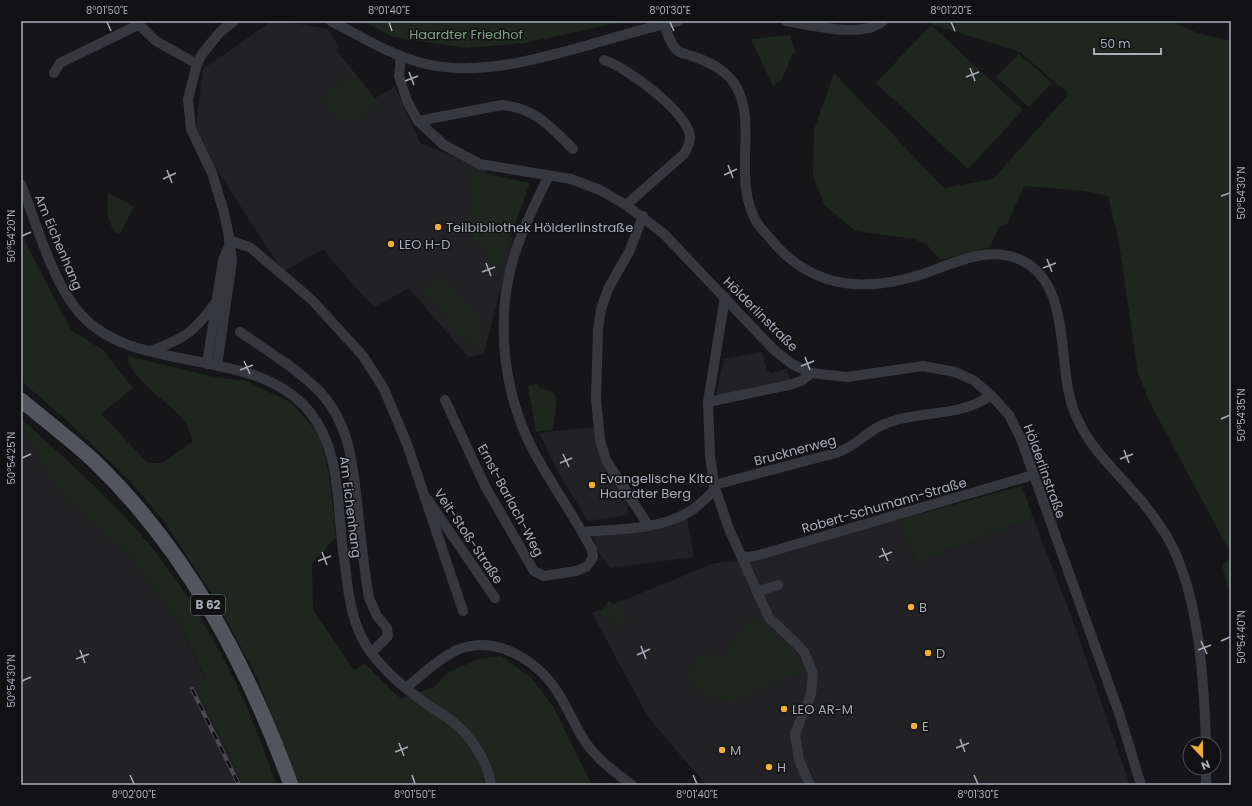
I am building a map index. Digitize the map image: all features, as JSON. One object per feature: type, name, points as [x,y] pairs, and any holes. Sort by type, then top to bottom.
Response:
[{"type":"main road","name":"B 62","points":[[21,400],[83,452],[134,504],[173,554],[200,592],[231,645],[248,679],[273,735],[291,785]]},
{"type":"street","points":[[212,365],[232,261],[223,209],[212,172],[191,129],[188,99],[197,64],[211,42],[234,21]]},
{"type":"street","points":[[331,21],[401,56],[422,64],[456,68],[497,67],[679,21]]},
{"type":"street","points":[[786,21],[845,30],[863,30],[883,21]]},
{"type":"street","points":[[54,73],[60,63],[137,23],[156,41],[197,64]]},
{"type":"street","points":[[664,24],[669,38],[680,52],[713,65],[728,75],[737,87],[744,104],[745,175],[749,203],[755,220],[792,262],[822,277],[844,283],[867,284],[889,282],[923,274],[970,257],[994,253],[1006,255],[1023,261],[1038,273],[1047,284],[1054,297],[1058,313],[1067,388],[1082,429],[1093,448],[1139,498],[1163,529],[1177,556],[1185,579],[1197,631],[1204,686],[1206,736]]},
{"type":"street","name":"Hölderlinstraße","points":[[401,56],[399,76],[401,86],[418,121],[444,145],[480,164],[571,179],[600,190],[626,205],[643,216],[664,234],[774,350],[792,364],[811,373],[847,377],[923,366],[955,372],[973,380],[991,395],[1009,415],[1021,439],[1120,716],[1141,785]]},
{"type":"street","points":[[604,60],[621,67],[666,103],[686,125],[690,136],[689,147],[684,154],[626,205]]},
{"type":"street","points":[[418,121],[502,105],[514,106],[524,109],[538,117],[556,131],[572,149]]},
{"type":"street","points":[[549,175],[524,227],[510,273],[504,323],[508,375],[514,400],[529,441],[541,466],[583,532],[648,525],[670,521],[690,512],[715,487]]},
{"type":"street","name":"Am Eichenhang","points":[[21,184],[57,276],[74,306],[95,328],[120,341],[149,352],[248,374],[280,387],[305,406],[324,434],[336,474],[342,541],[352,612],[357,628],[371,653],[406,688],[455,723],[471,740],[482,759],[491,785]]},
{"type":"street","points":[[643,216],[629,252],[608,289],[601,309],[598,328],[596,405],[600,440],[606,460],[648,525]]},
{"type":"street","points":[[212,365],[217,300],[223,260],[229,243]]},
{"type":"street","name":"Veit-Stoß-Straße","points":[[229,243],[251,248],[312,300],[363,356],[384,389],[398,419],[420,489],[463,611]]},
{"type":"street","points":[[725,297],[708,402],[710,456],[715,487],[729,529],[772,622],[802,643],[804,652],[813,673],[811,694],[795,734],[799,760],[810,785]]},
{"type":"street","points":[[149,352],[177,341],[191,332],[202,322],[217,300]]},
{"type":"street","points":[[240,332],[287,365],[319,391],[334,409],[344,429],[353,466],[369,598],[377,616],[387,628],[388,636],[371,653]]},
{"type":"street","points":[[708,402],[789,385],[801,381],[811,373]]},
{"type":"street","name":"Brucknerweg","points":[[715,487],[849,449],[880,426],[897,421],[970,407],[982,402],[991,395]]},
{"type":"street","name":"Ernst-Barlach-Weg","points":[[445,400],[485,486],[534,571],[544,576],[586,567],[593,557],[592,550],[583,532]]},
{"type":"street","name":"Robert-Schumann-Straße","points":[[741,556],[748,557],[759,555],[1034,475]]},
{"type":"street","name":"Veit-Stoß-Straße","points":[[420,489],[495,598]]},
{"type":"street","points":[[757,592],[778,585]]},
{"type":"street","points":[[406,688],[441,660],[456,651],[475,645],[503,648],[525,660],[542,673],[558,693],[582,736],[596,756],[632,785]]},
{"type":"shaded area","points":[[272,21],[282,21],[328,29],[339,47],[336,50],[375,98],[395,87],[420,143],[486,170],[513,240],[484,354],[468,357],[409,288],[375,307],[363,296],[323,249],[283,272],[195,136],[203,69]]},
{"type":"shaded area","points":[[21,227],[28,248],[21,253]]},
{"type":"shaded area","points":[[762,352],[767,370],[771,373],[787,369],[791,381],[716,396],[724,359]]},
{"type":"shaded area","points":[[21,419],[25,422],[27,435],[72,505],[129,556],[179,623],[206,681],[196,686],[244,785],[21,785]]},
{"type":"shaded area","name":"Evangelische Kita Haardter Berg","points":[[594,427],[626,498],[628,515],[588,521],[558,472],[539,433]]},
{"type":"shaded area","points":[[897,517],[917,562],[1033,518],[1072,618],[1130,785],[706,785],[648,717],[592,613],[715,563],[750,560]]},
{"type":"shaded area","points":[[687,518],[694,557],[610,568],[597,550],[593,539],[595,536]]},
{"type":"green space","name":"Haardter Friedhof","points":[[363,21],[626,21],[525,43],[466,48],[393,37]]},
{"type":"green space","points":[[929,21],[1169,21],[1198,33],[1231,41],[1231,554],[1150,403],[1138,373],[1118,237],[1108,196],[1084,191],[1024,186],[1007,224],[998,228],[990,247],[941,260],[926,244],[914,239],[856,231],[825,206],[813,177],[814,130],[834,73],[944,188],[993,179],[1069,94],[1020,52],[931,24]]},
{"type":"green space","points":[[931,25],[1023,110],[968,169],[876,83]]},
{"type":"green space","points":[[790,35],[795,53],[792,55],[782,80],[773,86],[751,39]]},
{"type":"green space","points":[[1019,54],[1052,83],[1029,107],[996,77]]},
{"type":"green space","points":[[353,73],[378,104],[366,112],[363,120],[355,121],[338,117],[321,98]]},
{"type":"green space","points":[[471,168],[482,173],[530,183],[498,271],[466,227],[471,204],[468,182]]},
{"type":"green space","points":[[108,192],[134,207],[120,234],[113,231],[107,212]]},
{"type":"green space","points":[[28,248],[71,330],[103,350],[133,388],[101,414],[148,463],[162,463],[193,441],[184,421],[143,383],[136,375],[127,356],[209,376],[246,381],[292,403],[319,434],[329,473],[336,537],[312,563],[313,610],[354,670],[365,664],[401,699],[434,687],[448,672],[479,659],[501,656],[531,678],[553,706],[592,785],[299,785],[257,678],[217,602],[166,524],[131,482],[62,416],[21,381],[21,253]]},
{"type":"green space","points":[[441,275],[458,296],[481,320],[481,350],[457,332],[422,288]]},
{"type":"green space","points":[[537,384],[540,388],[551,391],[557,398],[553,429],[536,432],[528,386]]},
{"type":"green space","points":[[25,422],[115,506],[132,524],[163,562],[181,588],[214,641],[229,669],[255,726],[276,785],[244,785],[196,686],[206,680],[179,623],[129,556],[72,505],[58,490],[27,435]]},
{"type":"green space","points":[[1022,486],[1033,518],[917,562],[898,520]]},
{"type":"green space","points":[[1231,559],[1231,598],[1222,565]]},
{"type":"green space","points":[[609,601],[629,618],[621,628],[600,612]]},
{"type":"green space","points":[[752,619],[762,623],[792,648],[804,671],[748,694],[731,703],[712,698],[689,682],[688,671],[700,656],[716,654],[725,658],[736,637]]},
{"type":"railway","points":[[192,689],[239,785]]},
{"type":"place","name":"Teilbibliothek Hölderlinstraße","points":[[438,227]]},
{"type":"place","name":"LEO H-D","points":[[391,244]]},
{"type":"place","name":"Evangelische Kita Haardter Berg","points":[[592,485]]},
{"type":"place","name":"B","points":[[911,607]]},
{"type":"place","name":"D","points":[[928,653]]},
{"type":"place","name":"LEO AR-M","points":[[784,709]]},
{"type":"place","name":"E","points":[[914,726]]},
{"type":"place","name":"M","points":[[722,750]]},
{"type":"place","name":"H","points":[[769,767]]}]
